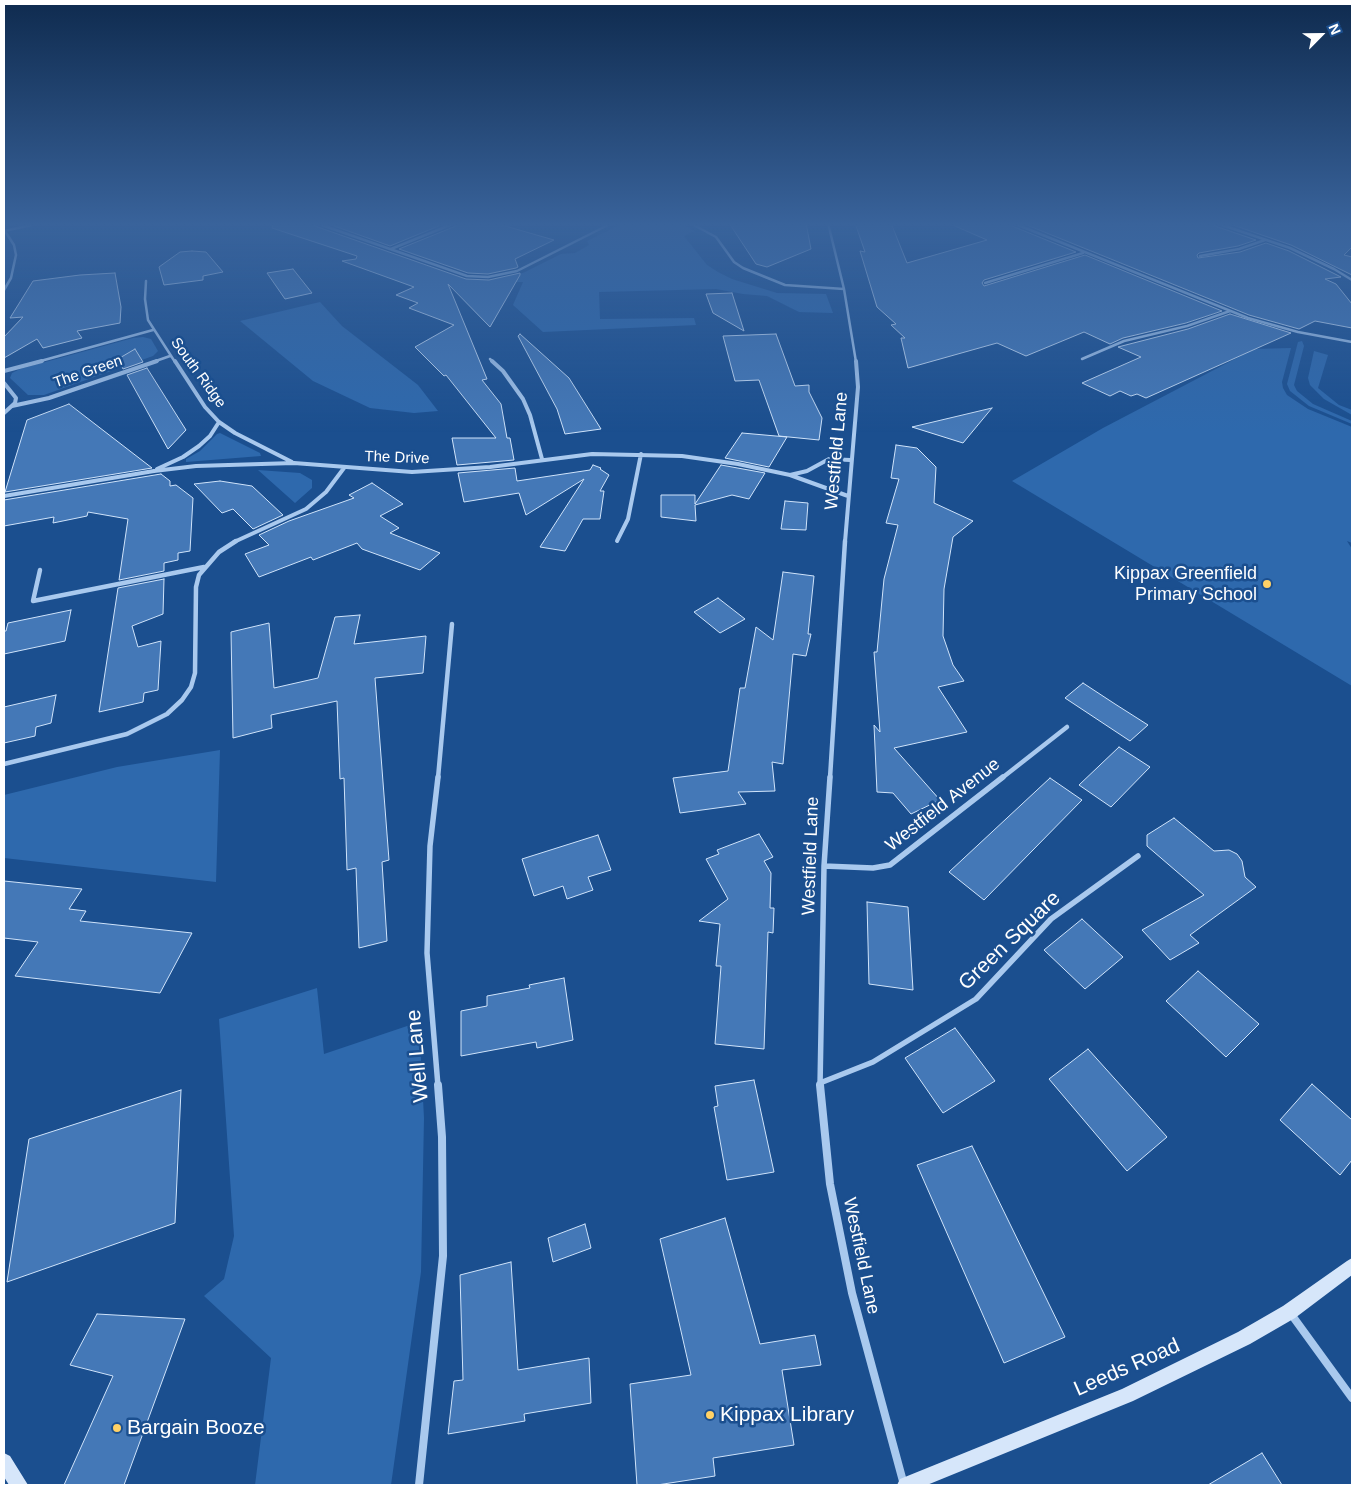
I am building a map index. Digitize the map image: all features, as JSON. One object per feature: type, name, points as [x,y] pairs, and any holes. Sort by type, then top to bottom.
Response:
[{"type":"main road","name":"Leeds Road","points":[[905,1485],[1127,1395],[1244,1338],[1289,1312],[1352,1266]]},
{"type":"main road","points":[[4,1462],[19,1485]]},
{"type":"street","name":"South Ridge","points":[[146,292],[146,310],[153,330],[205,407],[219,422],[235,433],[294,463]]},
{"type":"street","name":"Westfield Lane","points":[[845,292],[856,361],[858,387],[857,413],[850,460],[824,866],[820,1083],[830,1184],[852,1292],[905,1485]]},
{"type":"street","points":[[1185,292],[1231,311],[1293,331],[1352,342]]},
{"type":"street","points":[[1082,359],[1124,341],[1194,324],[1231,311]]},
{"type":"street","name":"The Green","points":[[4,371],[153,330]]},
{"type":"street","name":"The Green","points":[[12,406],[49,398],[170,356]]},
{"type":"street","points":[[490,359],[503,371],[523,399],[530,415],[542,459]]},
{"type":"street","points":[[4,383],[16,398],[12,406],[4,413]]},
{"type":"street","name":"South Ridge","points":[[154,471],[182,457],[198,446],[210,436],[219,422]]},
{"type":"street","name":"The Drive","points":[[4,496],[154,471],[244,463],[294,463],[412,472],[454,470],[592,454],[641,454],[707,459],[764,468],[790,475],[848,496]]},
{"type":"street","points":[[617,541],[628,520],[641,454]]},
{"type":"street","points":[[790,475],[807,471],[829,459],[850,460]]},
{"type":"street","points":[[4,764],[127,734],[167,714],[182,700],[191,687],[195,673],[196,587],[199,575],[204,567],[219,552],[234,542],[306,509],[326,492],[344,468]]},
{"type":"street","points":[[40,570],[33,601],[204,567]]},
{"type":"street","name":"Well Lane","points":[[419,1485],[443,1256],[442,1137],[427,953],[430,846],[442,748],[452,624]]},
{"type":"street","name":"Westfield Avenue","points":[[824,866],[873,868],[890,865],[1067,727]]},
{"type":"street","name":"Green Square","points":[[820,1083],[873,1062],[976,999],[1051,919],[1138,856]]},
{"type":"street","points":[[1289,1312],[1352,1398]]},
{"type":"shaded area","points":[[518,292],[599,292],[600,319],[694,318],[696,325],[543,332],[513,305]]},
{"type":"shaded area","points":[[735,292],[826,294],[833,313],[799,312],[767,296]]},
{"type":"shaded area","points":[[320,302],[342,326],[418,385],[438,411],[414,413],[370,408],[313,381],[240,321]]},
{"type":"shaded area","points":[[143,337],[151,339],[158,351],[153,356],[44,395],[28,395],[10,378],[12,373],[20,369],[133,338]]},
{"type":"shaded area","points":[[1302,341],[1304,346],[1294,385],[1297,391],[1313,404],[1352,421],[1352,424],[1309,406],[1290,391],[1287,384],[1298,342]]},
{"type":"shaded area","name":"Kippax Greenfield Primary School","points":[[1291,348],[1282,382],[1287,395],[1308,409],[1352,427],[1352,543],[1347,541],[1352,549],[1352,686],[1012,481],[1103,428],[1254,349]]},
{"type":"shaded area","points":[[1314,351],[1328,355],[1318,388],[1339,405],[1352,410],[1352,415],[1324,399],[1310,385],[1308,378]]},
{"type":"shaded area","points":[[220,433],[260,453],[261,456],[186,462],[186,459],[200,451]]},
{"type":"shaded area","points":[[258,470],[300,473],[312,480],[312,488],[295,503]]},
{"type":"shaded area","points":[[220,750],[216,882],[4,858],[4,795],[117,767]]},
{"type":"shaded area","points":[[317,988],[324,1054],[419,1022],[424,1118],[421,1272],[391,1485],[255,1485],[271,1358],[204,1296],[224,1279],[234,1236],[219,1019]]},
{"type":"building","points":[[26,292],[118,292],[121,307],[120,323],[77,331],[82,338],[43,348],[37,339],[4,358],[4,337],[23,317],[10,318]]},
{"type":"building","points":[[280,292],[312,293],[285,299]]},
{"type":"building","points":[[402,292],[451,292],[487,379],[482,380],[501,404],[507,438],[510,438],[514,460],[457,465],[452,438],[496,438],[446,375],[444,376],[415,347],[454,325],[409,308],[418,303],[396,295]]},
{"type":"building","points":[[456,292],[510,292],[490,327]]},
{"type":"building","points":[[873,292],[1177,292],[1222,311],[1186,323],[1123,338],[1110,344],[1084,332],[1026,356],[997,343],[908,368],[901,338],[905,338],[891,325],[896,324],[877,307]]},
{"type":"building","points":[[1193,292],[1343,292],[1352,304],[1352,328],[1315,321],[1299,329],[1249,315]]},
{"type":"building","points":[[732,293],[744,331],[713,313],[706,294]]},
{"type":"building","points":[[1230,314],[1291,333],[1146,398],[1137,394],[1131,396],[1120,391],[1110,396],[1082,383],[1141,357],[1118,347],[1188,329]]},
{"type":"building","points":[[520,334],[569,378],[601,429],[565,434],[557,409],[518,336]]},
{"type":"building","points":[[776,334],[795,386],[809,385],[809,392],[822,418],[819,440],[779,436],[759,380],[735,381],[723,336]]},
{"type":"building","points":[[135,349],[143,362],[123,369],[118,359]]},
{"type":"building","points":[[147,368],[186,430],[168,449],[127,375]]},
{"type":"building","points":[[69,404],[152,468],[5,492],[27,420]]},
{"type":"building","points":[[992,408],[963,443],[912,427]]},
{"type":"building","points":[[742,433],[787,437],[769,467],[725,458]]},
{"type":"building","points":[[896,445],[917,448],[936,467],[934,503],[973,521],[953,537],[944,589],[943,636],[953,665],[964,681],[938,687],[967,732],[894,748],[940,800],[911,814],[893,793],[877,792],[874,725],[880,732],[874,652],[877,652],[884,579],[898,525],[886,523],[899,479],[891,478]]},
{"type":"building","points":[[593,465],[601,468],[609,475],[600,491],[604,491],[600,519],[583,519],[565,551],[540,547],[584,479],[526,515],[519,493],[464,502],[458,473],[515,468],[517,481],[590,470]]},
{"type":"building","points":[[721,465],[765,473],[749,499],[732,495],[695,505],[696,521],[661,517],[661,495],[695,495],[695,504]]},
{"type":"building","points":[[161,474],[170,481],[170,486],[176,485],[193,498],[190,551],[178,553],[178,560],[164,563],[164,571],[119,580],[128,519],[88,512],[87,516],[53,523],[54,517],[4,526],[4,500]]},
{"type":"building","points":[[220,481],[252,486],[283,515],[253,529],[233,509],[222,513],[194,484]]},
{"type":"building","points":[[372,483],[403,504],[380,516],[399,528],[390,533],[440,553],[420,570],[362,549],[357,543],[313,560],[311,557],[259,577],[245,554],[269,545],[259,535],[289,521],[354,498],[349,495]]},
{"type":"building","points":[[785,501],[808,503],[806,530],[781,529]]},
{"type":"building","points":[[783,572],[814,576],[808,634],[811,634],[806,656],[793,654],[783,764],[772,762],[775,791],[738,792],[746,804],[680,813],[673,778],[728,771],[740,688],[745,688],[756,627],[773,640]]},
{"type":"building","points":[[164,579],[163,614],[132,626],[138,647],[161,641],[158,690],[144,693],[143,702],[99,712],[118,588]]},
{"type":"building","points":[[718,598],[745,619],[720,633],[694,612]]},
{"type":"building","points":[[71,610],[65,641],[4,654],[4,631],[6,631],[8,623]]},
{"type":"building","points":[[360,615],[354,644],[426,636],[423,673],[375,678],[389,860],[382,862],[387,941],[359,948],[356,868],[347,870],[344,778],[340,779],[337,701],[271,715],[272,728],[233,738],[231,632],[269,623],[274,688],[318,678],[335,617]]},
{"type":"building","points":[[1083,683],[1148,725],[1130,741],[1065,698]]},
{"type":"building","points":[[56,695],[51,723],[36,727],[35,736],[4,743],[4,707]]},
{"type":"building","points":[[1119,747],[1150,767],[1111,807],[1079,785]]},
{"type":"building","points":[[1050,778],[1082,800],[984,900],[949,872]]},
{"type":"building","points":[[1174,818],[1214,851],[1229,850],[1237,854],[1242,861],[1245,877],[1256,887],[1190,935],[1199,943],[1170,960],[1142,930],[1204,895],[1147,846],[1147,835]]},
{"type":"building","points":[[759,834],[773,857],[764,861],[771,873],[770,908],[774,908],[773,933],[768,932],[764,1049],[715,1044],[721,966],[716,966],[720,924],[699,921],[728,899],[706,859],[719,854],[717,850]]},
{"type":"building","points":[[598,835],[611,870],[588,877],[593,890],[567,899],[563,886],[534,896],[522,859]]},
{"type":"building","points":[[4,881],[82,889],[69,909],[86,911],[80,921],[192,933],[160,993],[15,976],[38,942],[4,938]]},
{"type":"building","points":[[867,902],[908,907],[913,990],[869,984]]},
{"type":"building","points":[[1082,919],[1123,957],[1085,989],[1044,950]]},
{"type":"building","points":[[1198,971],[1259,1024],[1226,1057],[1166,1001]]},
{"type":"building","points":[[564,978],[573,1040],[537,1048],[536,1042],[461,1056],[461,1011],[487,1006],[487,996],[530,988],[529,985]]},
{"type":"building","points":[[955,1028],[995,1081],[943,1113],[905,1058]]},
{"type":"building","points":[[1088,1049],[1167,1137],[1127,1171],[1049,1079]]},
{"type":"building","points":[[754,1080],[774,1172],[727,1180],[714,1107],[718,1106],[715,1086]]},
{"type":"building","points":[[1312,1084],[1352,1120],[1352,1160],[1340,1175],[1280,1120]]},
{"type":"building","points":[[181,1090],[175,1223],[7,1282],[29,1139]]},
{"type":"building","points":[[972,1146],[1065,1337],[1004,1363],[917,1165]]},
{"type":"building","name":"Kippax Library","points":[[725,1218],[760,1344],[815,1335],[821,1365],[782,1370],[794,1445],[713,1458],[715,1476],[657,1485],[637,1485],[630,1384],[691,1375],[660,1239]]},
{"type":"building","points":[[585,1224],[591,1248],[553,1262],[548,1238]]},
{"type":"building","points":[[511,1262],[518,1370],[589,1358],[591,1403],[524,1414],[525,1421],[448,1434],[454,1381],[463,1380],[460,1275]]},
{"type":"building","name":"Bargain Booze","points":[[97,1314],[185,1319],[124,1485],[64,1485],[113,1376],[70,1365]]},
{"type":"building","points":[[1262,1453],[1282,1485],[1208,1485]]},
{"type":"place","name":"Kippax Greenfield Primary School","points":[[1267,584]]},
{"type":"place","name":"Kippax Library","points":[[710,1415]]},
{"type":"place","name":"Bargain Booze","points":[[117,1428]]}]
